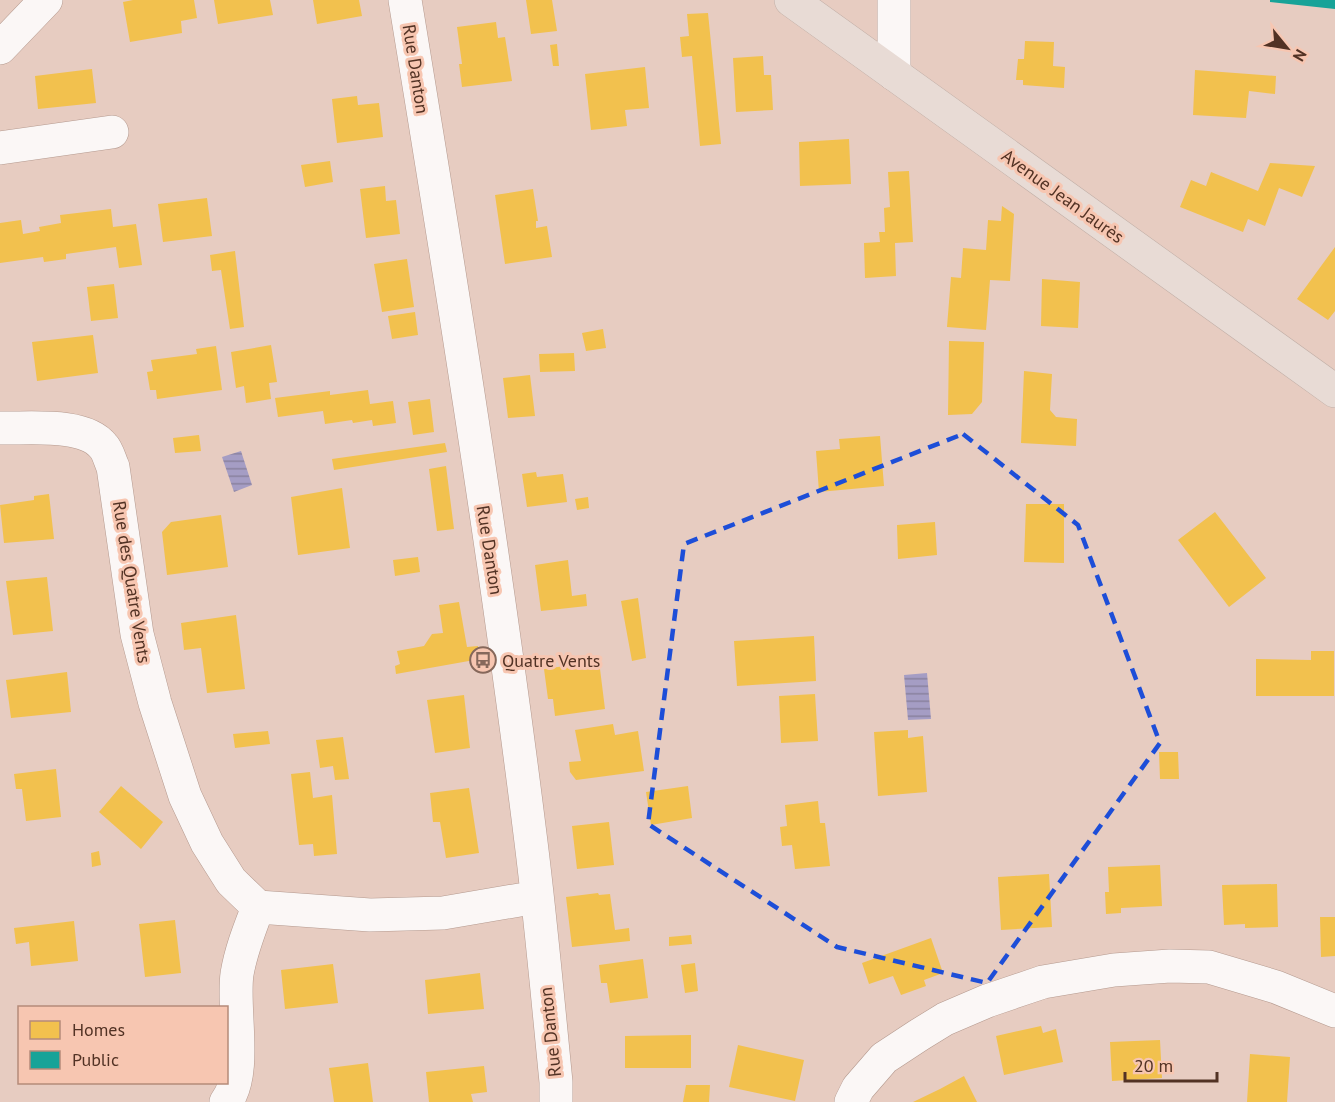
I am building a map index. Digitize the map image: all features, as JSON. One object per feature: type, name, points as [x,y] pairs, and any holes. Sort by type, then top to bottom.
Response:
[{"type":"main road","name":"Avenue Jean Jaurès","points":[[791,0],[1335,391]]},
{"type":"street","points":[[0,48],[46,0]]},
{"type":"street","name":"Rue Danton","points":[[405,0],[444,237],[502,629],[537,897],[556,1082],[556,1102]]},
{"type":"street","points":[[894,0],[894,74]]},
{"type":"street","points":[[0,148],[112,132]]},
{"type":"street","name":"Rue des Quatre Vents","points":[[0,428],[72,430],[88,435],[104,446],[113,467],[137,634],[155,703],[185,796],[207,843],[231,881],[258,907]]},
{"type":"street","points":[[226,1102],[230,1098],[239,1066],[236,1020],[237,974],[246,938],[258,907],[370,915],[443,913],[537,897]]},
{"type":"street","points":[[851,1102],[858,1088],[884,1058],[919,1035],[956,1014],[1043,982],[1114,970],[1170,966],[1209,967],[1276,987],[1335,1011]]},
{"type":"highlighted area","points":[[963,434],[1078,525],[1160,743],[987,983],[837,947],[648,824],[684,544]]},
{"type":"shaded area","points":[[241,451],[252,485],[234,492],[222,457]]},
{"type":"shaded area","points":[[927,673],[931,719],[908,720],[904,675]]},
{"type":"building: Homes","points":[[194,0],[197,18],[181,21],[182,33],[130,42],[123,2]]},
{"type":"building: Homes","points":[[214,0],[270,0],[273,15],[218,24]]},
{"type":"building: Homes","points":[[313,0],[359,0],[362,16],[317,24]]},
{"type":"building: Homes","points":[[526,0],[552,0],[557,31],[531,34]]},
{"type":"building: Homes","points":[[708,13],[721,144],[700,146],[692,56],[682,57],[680,37],[689,36],[687,14]]},
{"type":"building: Homes","points":[[496,22],[498,38],[505,37],[512,81],[462,87],[459,64],[462,64],[457,27]]},
{"type":"building: Homes","points":[[1025,41],[1054,42],[1053,66],[1065,67],[1064,88],[1023,85],[1023,80],[1016,80],[1018,59],[1024,59]]},
{"type":"building: Homes","points":[[557,44],[559,66],[553,66],[550,45]]},
{"type":"building: Homes","points":[[763,56],[764,75],[771,75],[773,110],[736,112],[733,58]]},
{"type":"building: Homes","points":[[645,67],[649,108],[625,110],[627,126],[591,130],[585,74]]},
{"type":"building: Homes","points":[[92,69],[96,103],[38,109],[35,76]]},
{"type":"building: Homes","points":[[1195,70],[1276,76],[1275,94],[1249,91],[1246,118],[1193,115]]},
{"type":"building: Homes","points":[[357,96],[358,105],[379,103],[383,137],[337,143],[332,99]]},
{"type":"building: Homes","points":[[849,139],[851,184],[800,186],[799,142]]},
{"type":"building: Homes","points":[[330,161],[333,182],[305,187],[301,165]]},
{"type":"building: Homes","points":[[1270,163],[1315,166],[1302,197],[1279,188],[1265,226],[1248,219],[1243,232],[1180,207],[1191,180],[1206,186],[1211,172],[1258,191]]},
{"type":"building: Homes","points":[[909,171],[913,242],[895,243],[896,276],[865,278],[864,243],[880,242],[879,232],[885,232],[884,208],[890,207],[888,172]]},
{"type":"building: Homes","points":[[385,186],[386,201],[396,200],[400,234],[366,238],[360,189]]},
{"type":"building: Homes","points":[[533,189],[538,221],[536,221],[536,228],[547,226],[552,257],[505,264],[495,195]]},
{"type":"building: Homes","points":[[207,198],[212,236],[163,242],[158,204]]},
{"type":"building: Homes","points":[[1002,206],[1014,214],[1010,281],[990,280],[986,330],[947,327],[951,277],[961,278],[963,248],[986,250],[988,220],[1001,221]]},
{"type":"building: Homes","points":[[111,209],[113,227],[136,224],[142,265],[119,268],[116,247],[66,254],[66,259],[44,262],[43,257],[0,263],[0,223],[21,220],[23,234],[40,231],[39,227],[61,223],[60,215]]},
{"type":"building: Homes","points":[[1335,247],[1335,311],[1328,320],[1297,299]]},
{"type":"building: Homes","points":[[235,251],[244,327],[230,329],[221,270],[212,271],[210,255]]},
{"type":"building: Homes","points":[[407,259],[414,307],[382,312],[374,264]]},
{"type":"building: Homes","points":[[1042,279],[1080,282],[1078,328],[1041,326]]},
{"type":"building: Homes","points":[[114,284],[118,318],[91,321],[87,287]]},
{"type":"building: Homes","points":[[415,312],[418,335],[392,339],[388,316]]},
{"type":"building: Homes","points":[[603,329],[606,348],[586,351],[582,333]]},
{"type":"building: Homes","points":[[93,335],[98,373],[37,381],[32,342]]},
{"type":"building: Homes","points":[[949,341],[984,342],[982,402],[972,414],[948,415]]},
{"type":"building: Homes","points":[[271,345],[277,382],[269,383],[271,399],[246,403],[244,386],[236,388],[231,352]]},
{"type":"building: Homes","points":[[216,346],[222,390],[157,399],[156,390],[150,390],[147,372],[153,371],[151,360],[197,354],[196,349]]},
{"type":"building: Homes","points":[[574,353],[575,371],[540,372],[539,354]]},
{"type":"building: Homes","points":[[1024,371],[1052,374],[1050,410],[1056,417],[1077,419],[1076,446],[1021,443]]},
{"type":"building: Homes","points":[[530,375],[535,416],[508,418],[503,378]]},
{"type":"building: Homes","points":[[368,390],[370,404],[393,401],[396,423],[373,426],[372,420],[353,423],[352,420],[325,424],[323,411],[278,417],[275,398],[330,391],[330,395]]},
{"type":"building: Homes","points":[[430,399],[434,432],[413,435],[408,402]]},
{"type":"building: Homes","points":[[199,435],[201,451],[175,453],[173,438]]},
{"type":"building: Homes","points":[[880,436],[884,486],[819,492],[816,451],[840,449],[839,439]]},
{"type":"building: Homes","points":[[445,443],[447,452],[334,470],[332,459]]},
{"type":"building: Homes","points":[[446,466],[454,529],[437,531],[429,469]]},
{"type":"building: Homes","points":[[536,472],[537,477],[563,474],[567,502],[527,507],[522,474]]},
{"type":"building: Homes","points":[[342,488],[350,548],[298,555],[291,497]]},
{"type":"building: Homes","points":[[49,494],[54,539],[4,543],[0,505],[34,500],[34,496]]},
{"type":"building: Homes","points":[[588,497],[589,508],[577,510],[575,499]]},
{"type":"building: Homes","points":[[1026,504],[1064,504],[1064,563],[1024,562]]},
{"type":"building: Homes","points":[[1215,512],[1266,578],[1229,607],[1178,540]]},
{"type":"building: Homes","points":[[221,515],[228,567],[167,575],[162,532],[171,522]]},
{"type":"building: Homes","points":[[935,522],[937,555],[898,559],[897,525]]},
{"type":"building: Homes","points":[[418,557],[420,572],[395,576],[393,560]]},
{"type":"building: Homes","points":[[568,560],[572,596],[586,594],[587,606],[541,611],[535,565]]},
{"type":"building: Homes","points":[[47,577],[53,631],[13,635],[6,581]]},
{"type":"building: Homes","points":[[638,598],[646,658],[632,661],[621,601]]},
{"type":"building: Homes","points":[[459,602],[467,647],[478,646],[480,659],[396,674],[395,666],[400,664],[397,651],[424,646],[432,634],[443,633],[439,605]]},
{"type":"building: Homes","points":[[236,615],[245,689],[207,693],[201,648],[184,650],[181,623]]},
{"type":"building: Homes","points":[[814,636],[816,681],[737,686],[734,641]]},
{"type":"building: Homes","points":[[1311,651],[1334,651],[1334,696],[1256,696],[1256,659],[1311,660]]},
{"type":"building: Homes","points":[[599,661],[605,709],[555,716],[553,699],[548,699],[544,669]]},
{"type":"building: Homes","points":[[67,672],[71,712],[11,718],[6,680]]},
{"type":"building: Homes","points":[[815,694],[818,741],[781,743],[779,696]]},
{"type":"building: Homes","points":[[464,695],[470,748],[435,753],[427,700]]},
{"type":"building: Homes","points":[[613,724],[615,735],[638,731],[644,771],[576,780],[570,772],[569,762],[581,761],[575,730]]},
{"type":"building: Homes","points":[[908,730],[908,738],[923,736],[927,792],[878,796],[874,732]]},
{"type":"building: Homes","points":[[268,731],[270,744],[235,748],[233,734]]},
{"type":"building: Homes","points":[[343,737],[349,779],[335,780],[333,766],[320,768],[316,740]]},
{"type":"building: Homes","points":[[1159,752],[1178,752],[1179,779],[1160,779]]},
{"type":"building: Homes","points":[[56,769],[61,817],[26,821],[22,789],[16,789],[14,774]]},
{"type":"building: Homes","points":[[310,772],[313,798],[332,795],[337,854],[314,856],[313,844],[299,845],[291,774]]},
{"type":"building: Homes","points":[[121,786],[163,822],[141,849],[99,812]]},
{"type":"building: Homes","points":[[688,786],[692,818],[651,825],[646,792]]},
{"type":"building: Homes","points":[[469,788],[479,853],[446,858],[440,822],[433,822],[430,793]]},
{"type":"building: Homes","points":[[818,801],[820,823],[825,823],[830,866],[795,869],[792,845],[782,846],[780,827],[787,826],[785,805]]},
{"type":"building: Homes","points":[[609,822],[614,865],[577,869],[572,826]]},
{"type":"building: Homes","points":[[99,851],[101,865],[92,867],[91,853]]},
{"type":"building: Homes","points":[[1160,865],[1162,906],[1121,908],[1121,913],[1106,914],[1105,892],[1109,892],[1108,867]]},
{"type":"building: Homes","points":[[1049,874],[1052,927],[1001,930],[998,877]]},
{"type":"building: Homes","points":[[1277,884],[1278,927],[1245,928],[1245,924],[1224,925],[1222,885]]},
{"type":"building: Homes","points":[[598,893],[599,895],[610,894],[615,930],[629,928],[630,941],[572,947],[566,897]]},
{"type":"building: Homes","points":[[1320,917],[1335,917],[1335,956],[1321,957]]},
{"type":"building: Homes","points":[[175,920],[181,973],[145,977],[139,924]]},
{"type":"building: Homes","points":[[74,921],[78,961],[31,966],[29,942],[16,944],[14,928]]},
{"type":"building: Homes","points":[[691,935],[692,944],[669,946],[669,937]]},
{"type":"building: Homes","points":[[931,938],[943,973],[924,980],[926,986],[901,995],[893,976],[869,984],[862,963]]},
{"type":"building: Homes","points":[[643,959],[648,998],[610,1003],[607,983],[601,983],[599,965]]},
{"type":"building: Homes","points":[[695,963],[698,991],[685,993],[681,965]]},
{"type":"building: Homes","points":[[333,964],[338,1003],[285,1009],[281,970]]},
{"type":"building: Homes","points":[[480,973],[484,1009],[428,1014],[425,980]]},
{"type":"building: Homes","points":[[1041,1026],[1043,1033],[1056,1029],[1063,1062],[1004,1075],[996,1036]]},
{"type":"building: Homes","points":[[691,1035],[691,1068],[625,1068],[625,1036]]},
{"type":"building: Homes","points":[[1160,1040],[1162,1078],[1112,1081],[1110,1042]]},
{"type":"building: Homes","points":[[738,1045],[804,1060],[795,1101],[729,1087]]},
{"type":"building: Homes","points":[[1250,1054],[1290,1057],[1287,1102],[1247,1102]]},
{"type":"building: Homes","points":[[368,1063],[373,1102],[334,1102],[329,1068]]},
{"type":"building: Homes","points":[[484,1066],[487,1092],[471,1094],[473,1102],[429,1102],[426,1072]]},
{"type":"building: Homes","points":[[964,1076],[977,1102],[913,1102],[940,1089]]},
{"type":"building: Homes","points":[[686,1085],[710,1085],[709,1102],[683,1102]]},
{"type":"building: Public","points":[[1270,0],[1335,0],[1335,9],[1270,2]]},
{"type":"place","name":"Quatre Vents","points":[[483,660]]}]
